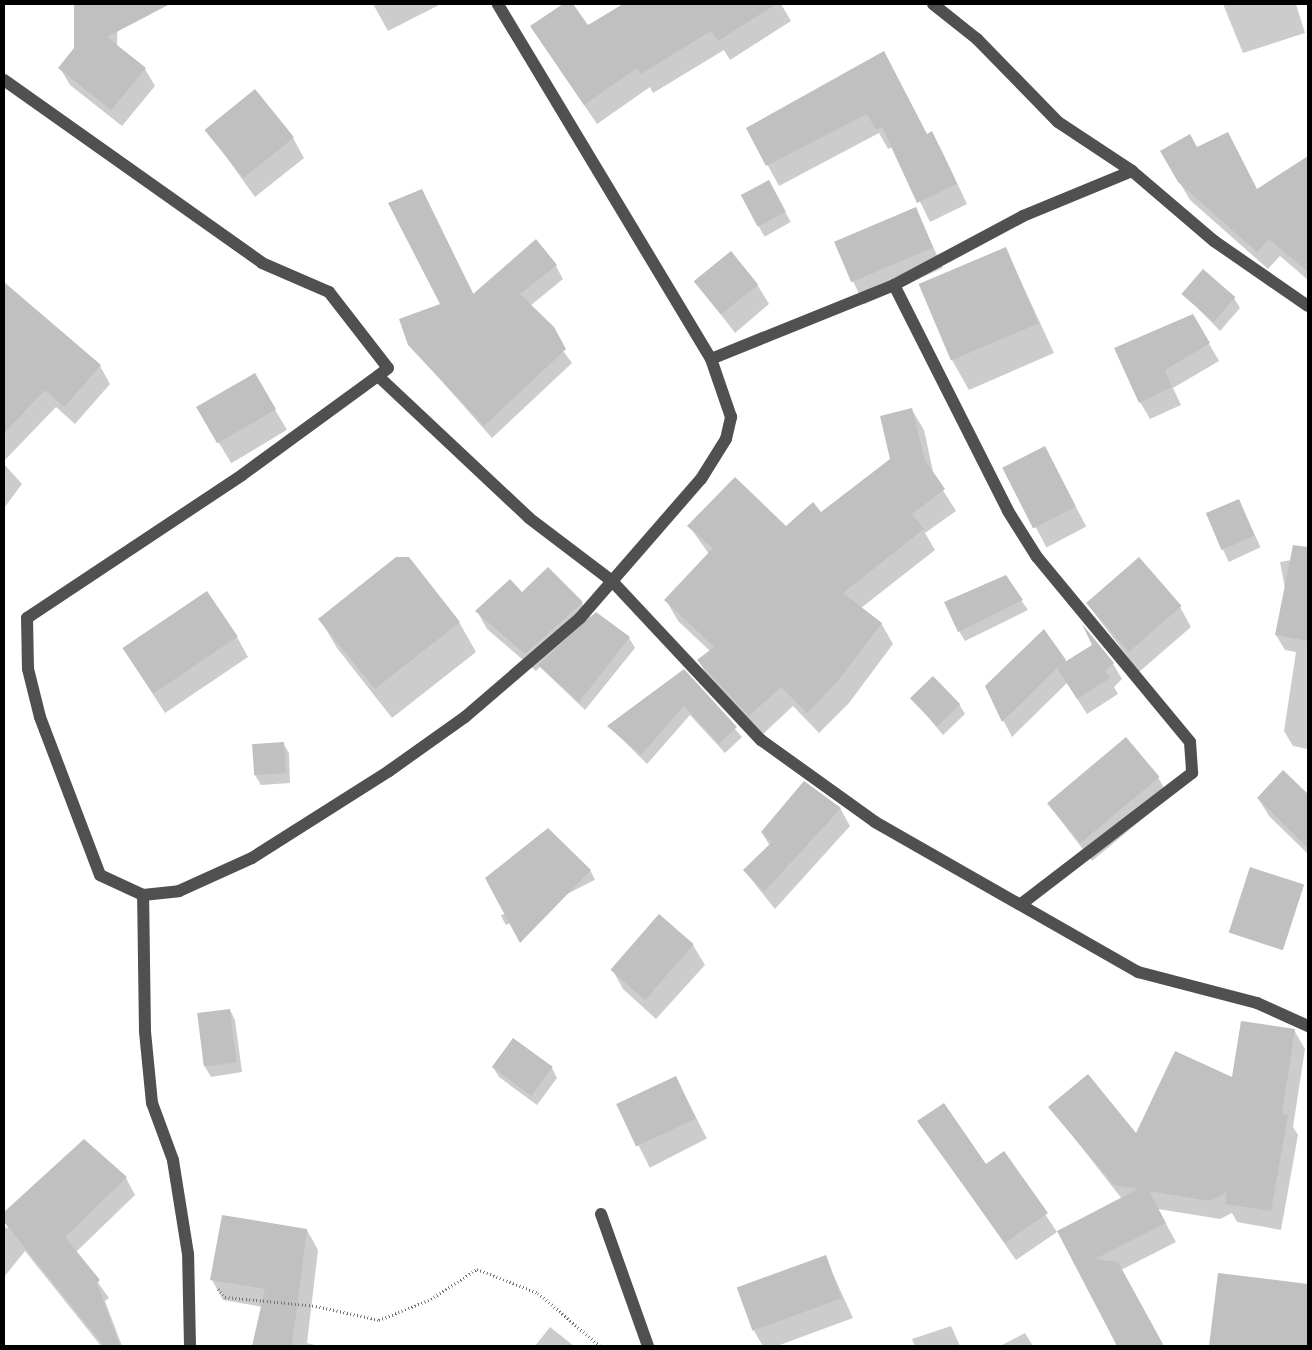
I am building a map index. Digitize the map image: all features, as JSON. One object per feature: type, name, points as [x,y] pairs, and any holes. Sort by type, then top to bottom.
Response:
[{"type":"street","points":[[4,80],[262,264],[329,292],[388,368],[242,474],[27,618],[28,669],[40,717],[100,875],[143,895],[180,891],[252,858],[389,772],[531,661],[580,618],[701,479],[726,439],[731,417],[711,359],[498,4]]},
{"type":"street","points":[[933,4],[977,39],[1058,122],[1132,171],[1214,241],[1308,306]]},
{"type":"street","points":[[711,359],[894,284],[1023,216],[1132,171]]},
{"type":"street","points":[[894,284],[1008,511],[1037,557],[1190,742],[1192,773],[1021,904]]},
{"type":"street","points":[[378,376],[529,518],[612,581],[761,740],[875,822],[1138,972],[1257,1003],[1308,1026]]},
{"type":"street","points":[[143,895],[145,1032],[152,1103],[172,1160],[188,1254],[190,1346]]},
{"type":"street","points":[[600,1214],[648,1346]]},
{"type":"path","points":[[188,1254],[225,1297],[316,1306],[379,1320],[432,1299],[477,1269],[538,1293],[600,1346]]},
{"type":"building","points":[[74,4],[170,4],[107,37],[146,68],[111,110],[58,68],[74,48]]},
{"type":"building","points":[[563,4],[573,4],[588,25],[623,4],[776,4],[718,41],[711,31],[641,74],[637,68],[584,105],[530,26]]},
{"type":"building","points":[[884,51],[927,134],[932,131],[957,184],[917,203],[882,127],[876,130],[867,114],[766,166],[746,128]]},
{"type":"building","points":[[255,89],[294,137],[244,178],[204,130]]},
{"type":"building","points":[[1228,132],[1257,189],[1308,156],[1308,272],[1269,239],[1257,252],[1178,182],[1160,151],[1190,134],[1197,147]]},
{"type":"building","points":[[769,180],[786,212],[758,227],[741,195]]},
{"type":"building","points":[[422,189],[473,294],[536,239],[557,265],[520,294],[554,327],[566,349],[484,426],[408,345],[399,319],[440,304],[388,203]]},
{"type":"building","points":[[916,207],[933,248],[851,282],[834,242]]},
{"type":"building","points":[[1006,247],[1038,323],[951,361],[919,284]]},
{"type":"building","points":[[731,251],[758,284],[721,315],[694,281]]},
{"type":"building","points":[[1203,269],[1235,297],[1214,322],[1181,294]]},
{"type":"building","points":[[4,282],[101,365],[64,407],[45,390],[4,433]]},
{"type":"building","points":[[1193,314],[1210,343],[1165,370],[1172,387],[1139,403],[1114,348]]},
{"type":"building","points":[[255,373],[276,409],[217,443],[196,407]]},
{"type":"building","points":[[912,408],[925,460],[945,489],[912,514],[924,529],[843,593],[882,623],[837,682],[807,713],[781,687],[749,716],[697,660],[714,647],[664,600],[713,548],[687,526],[735,477],[786,526],[813,502],[821,512],[890,459],[880,416]]},
{"type":"building","points":[[1045,446],[1076,507],[1033,528],[1002,468]]},
{"type":"building","points":[[1239,499],[1255,536],[1221,550],[1206,513]]},
{"type":"building","points":[[1293,545],[1308,547],[1308,641],[1275,635]]},
{"type":"building","points":[[396,557],[409,557],[460,622],[375,689],[318,619]]},
{"type":"building","points":[[1139,557],[1182,606],[1129,652],[1086,603]]},
{"type":"building","points":[[548,567],[583,602],[525,654],[475,611],[510,579],[522,592]]},
{"type":"building","points":[[1006,575],[1023,600],[958,632],[944,602]]},
{"type":"building","points":[[207,591],[238,637],[153,694],[122,648]]},
{"type":"building","points":[[596,612],[630,637],[579,702],[538,665]]},
{"type":"building","points":[[1082,624],[1114,663],[1105,671],[1110,678],[1077,699],[1057,668],[1002,722],[985,686],[1044,629],[1066,660],[1063,663],[1092,645]]},
{"type":"building","points":[[684,669],[737,727],[719,744],[684,706],[641,755],[607,726]]},
{"type":"building","points":[[933,676],[960,704],[937,726],[910,698]]},
{"type":"building","points":[[1126,737],[1159,777],[1081,843],[1047,803]]},
{"type":"building","points":[[284,742],[286,773],[254,775],[252,744]]},
{"type":"building","points":[[1283,770],[1308,794],[1308,848],[1257,798]]},
{"type":"building","points":[[804,781],[841,808],[764,892],[743,870],[772,842],[761,832]]},
{"type":"building","points":[[548,828],[591,870],[520,943],[485,878]]},
{"type":"building","points":[[1250,867],[1304,885],[1283,950],[1229,933]]},
{"type":"building","points":[[659,914],[694,944],[645,1000],[610,970]]},
{"type":"building","points":[[230,1009],[237,1063],[204,1067],[197,1013]]},
{"type":"building","points":[[1241,1021],[1295,1029],[1282,1114],[1288,1115],[1271,1211],[1225,1204],[1227,1192],[1209,1201],[1149,1191],[1166,1223],[1095,1259],[1118,1262],[1164,1346],[1117,1346],[1057,1231],[1138,1189],[1114,1185],[1048,1107],[1088,1074],[1136,1133],[1175,1051],[1232,1077]]},
{"type":"building","points":[[513,1038],[553,1067],[531,1096],[492,1067]]},
{"type":"building","points":[[676,1076],[696,1119],[636,1146],[616,1104]]},
{"type":"building","points":[[944,1103],[986,1164],[1004,1151],[1048,1213],[1005,1243],[917,1121]]},
{"type":"building","points":[[84,1139],[127,1177],[65,1237],[100,1280],[97,1283],[120,1346],[104,1346],[4,1222],[4,1212]]},
{"type":"building","points":[[222,1215],[307,1229],[292,1346],[252,1346],[265,1289],[210,1280]]},
{"type":"building","points":[[826,1255],[842,1298],[752,1331],[737,1287]]},
{"type":"building","points":[[1218,1273],[1308,1284],[1308,1346],[1209,1346]]}]
